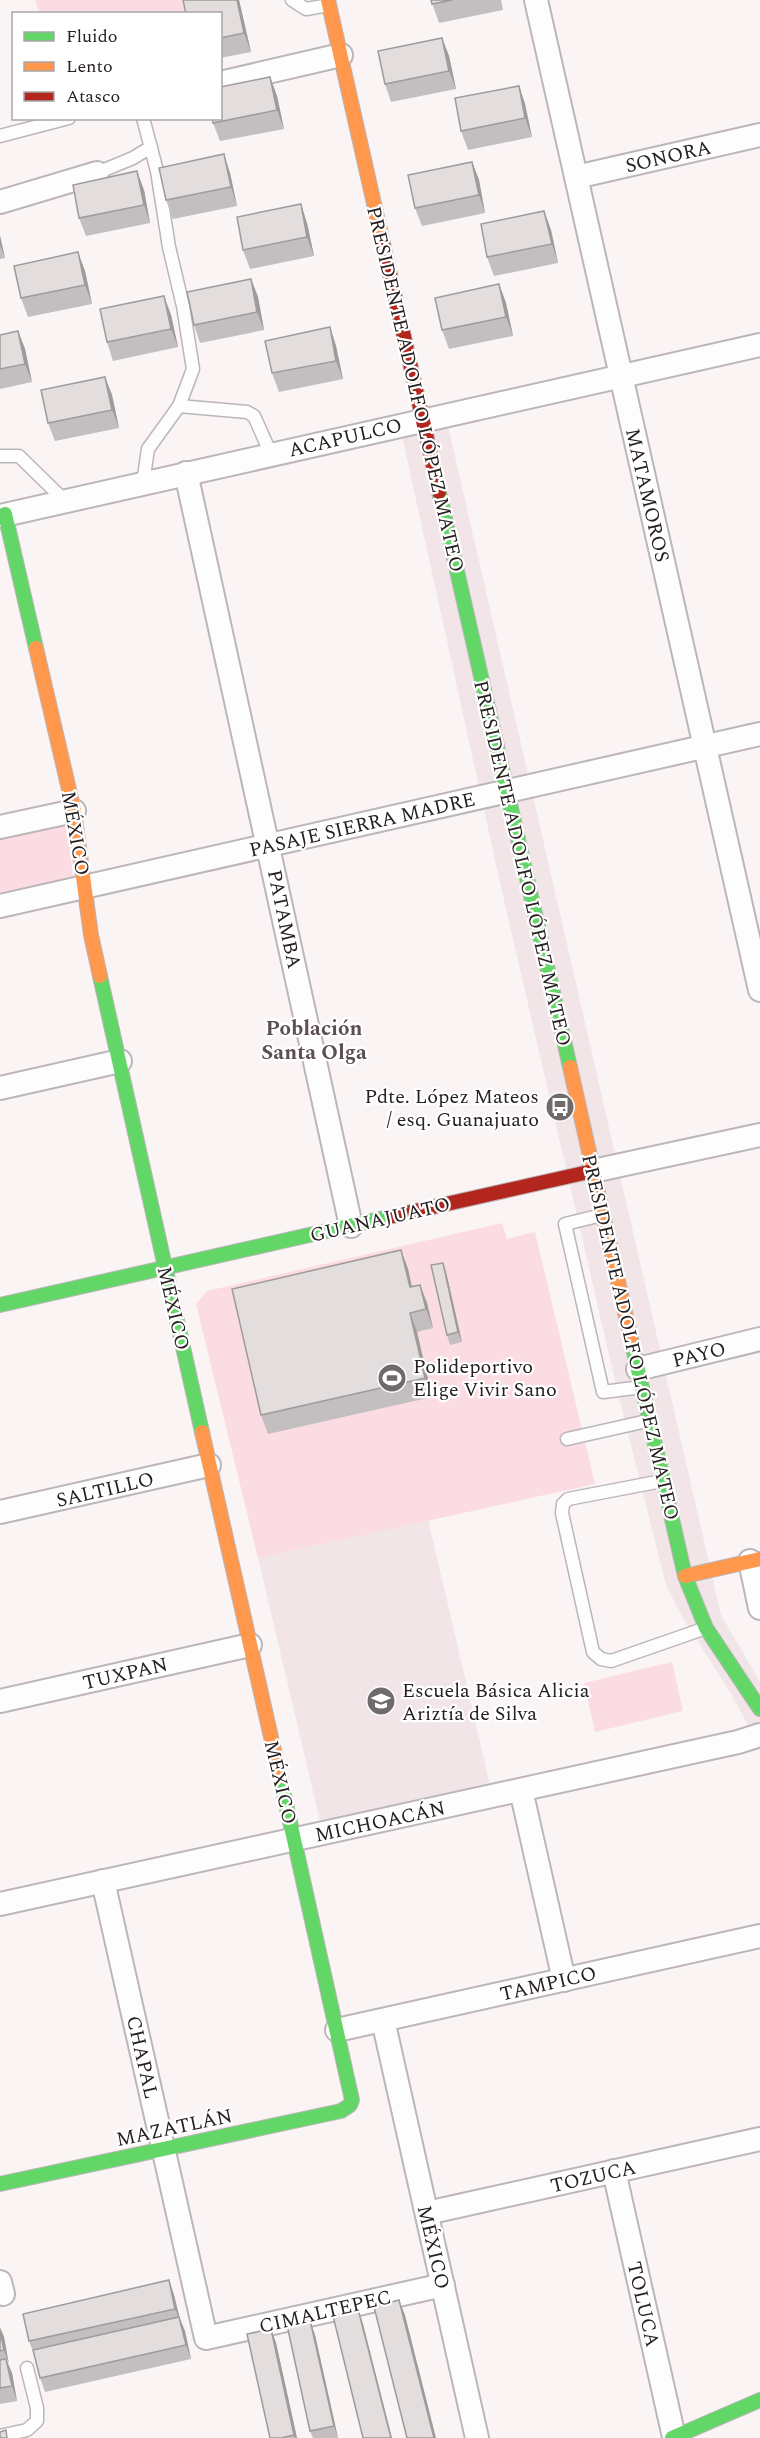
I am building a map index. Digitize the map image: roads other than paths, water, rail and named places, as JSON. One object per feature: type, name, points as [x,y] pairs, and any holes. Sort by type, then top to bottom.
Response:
[{"type":"street","name":"MATAMOROS","points":[[536,0],[760,990]]},
{"type":"street","name":"PRESIDENTE ADOLFO LÓPEZ MATEO","points":[[329,3],[685,1576],[706,1628],[760,1709]]},
{"type":"street","points":[[222,83],[341,55]]},
{"type":"street","name":"SONORA","points":[[576,177],[760,135]]},
{"type":"street","points":[[0,202],[97,173]]},
{"type":"street","name":"ACAPULCO","points":[[3,515],[760,345]]},
{"type":"street","name":"PATAMBA","points":[[186,473],[351,1226]]},
{"type":"street","name":"MÉXICO","points":[[3,515],[74,811],[91,935],[352,2100]]},
{"type":"street","name":"PASAJE SIERRA MADRE","points":[[0,906],[760,734]]},
{"type":"street","points":[[0,827],[74,811]]},
{"type":"street","points":[[0,1088],[120,1061]]},
{"type":"street","name":"GUANAJUATO","points":[[0,1305],[760,1135]]},
{"type":"street","name":"PAYO","points":[[640,1378],[760,1339]]},
{"type":"street","name":"SALTILLO","points":[[0,1512],[209,1465]]},
{"type":"street","points":[[685,1576],[755,1560],[760,1608]]},
{"type":"street","name":"TUXPAN","points":[[0,1701],[250,1645]]},
{"type":"street","name":"MICHOACÁN","points":[[0,1904],[293,1838],[311,1837],[521,1791],[760,1735]]},
{"type":"street","points":[[521,1791],[564,1980]]},
{"type":"street","name":"CHAPAL","points":[[104,1881],[206,2338]]},
{"type":"street","name":"TAMPICO","points":[[337,2030],[760,1936]]},
{"type":"street","name":"MÉXICO","points":[[383,2020],[477,2438]]},
{"type":"street","name":"MAZATLÁN","points":[[0,2184],[341,2111],[351,2105],[352,2100]]},
{"type":"street","name":"TOZUCA","points":[[427,2213],[760,2139]]},
{"type":"street","name":"TOLUCA","points":[[614,2171],[673,2438]]},
{"type":"street","name":"CIMALTEPEC","points":[[206,2338],[443,2285]]},
{"type":"street","points":[[673,2438],[760,2400]]},
{"type":"lane","points":[[292,0],[306,9],[329,3]]},
{"type":"lane","points":[[0,136],[61,120]]},
{"type":"lane","points":[[143,483],[148,449],[179,406],[193,369],[157,171],[144,120]]},
{"type":"lane","points":[[97,173],[133,158],[151,147]]},
{"type":"lane","points":[[179,406],[248,411],[254,416],[271,454]]},
{"type":"lane","points":[[0,456],[19,456],[64,501]]},
{"type":"lane","points":[[603,1214],[565,1224],[603,1392],[640,1378]]},
{"type":"lane","points":[[567,1439],[650,1420]]},
{"type":"lane","points":[[663,1481],[568,1499],[563,1504],[562,1513],[593,1652],[601,1659],[611,1661],[706,1628]]},
{"type":"lane","points":[[0,2436],[27,2430],[37,2421],[38,2408],[27,2368]]},
{"type":"place","name":"Pdte. López Mateos / esq. Guanajuato","points":[[560,1107]]},
{"type":"place","name":"Polideportivo Elige Vivir Sano","points":[[392,1378]]},
{"type":"place","name":"Escuela Básica Alicia Ariztía de Silva","points":[[381,1701]]},
{"type":"district","name":"Población Santa Olga","points":[[314,1040]]}]
